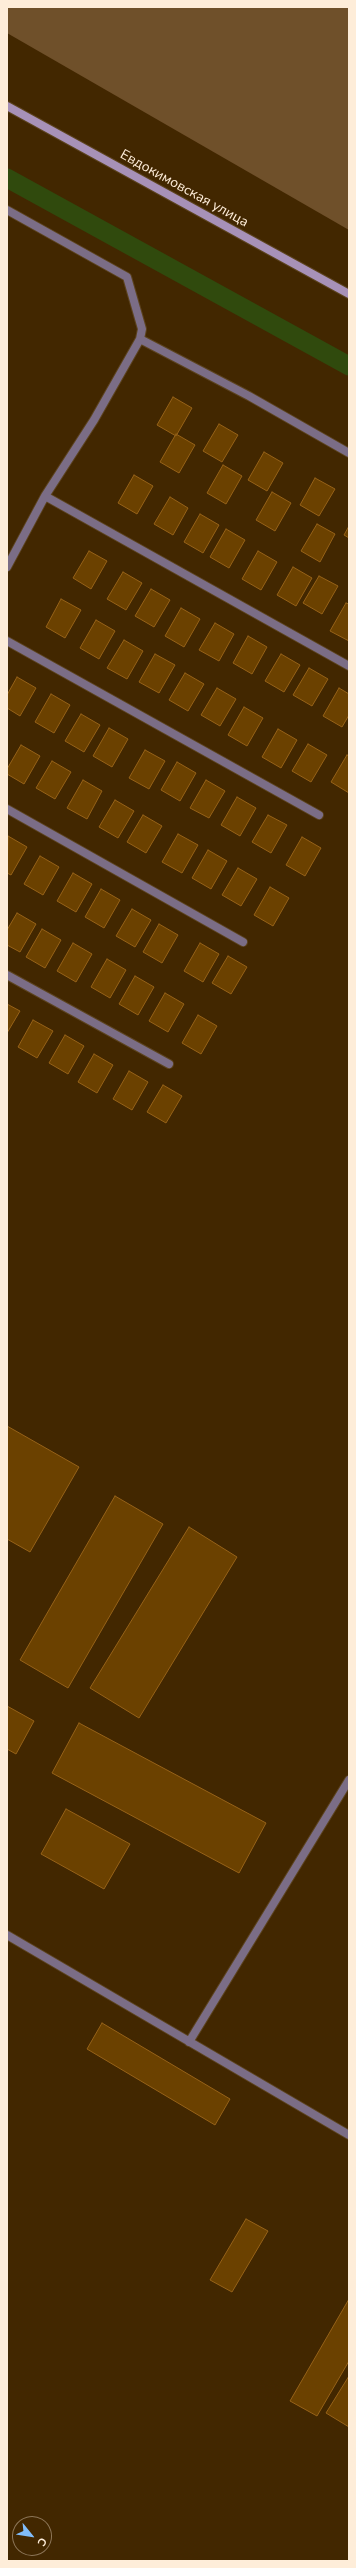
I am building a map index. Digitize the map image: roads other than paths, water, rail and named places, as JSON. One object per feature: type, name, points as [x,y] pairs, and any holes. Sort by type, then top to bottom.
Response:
[{"type":"main road","name":"Евдокимовская улица","points":[[7,106],[349,294]]},
{"type":"street","points":[[7,210],[126,277],[142,329],[140,340],[94,420],[45,496],[7,567]]},
{"type":"street","points":[[140,340],[249,396],[349,453]]},
{"type":"street","points":[[45,496],[349,666]]},
{"type":"street","points":[[7,641],[319,815]]},
{"type":"street","points":[[7,809],[243,942]]},
{"type":"street","points":[[7,975],[168,1064]]},
{"type":"street","points":[[189,2042],[349,1780]]},
{"type":"street","points":[[7,1935],[349,2135]]},
{"type":"waterway","points":[[7,178],[349,366]]}]
